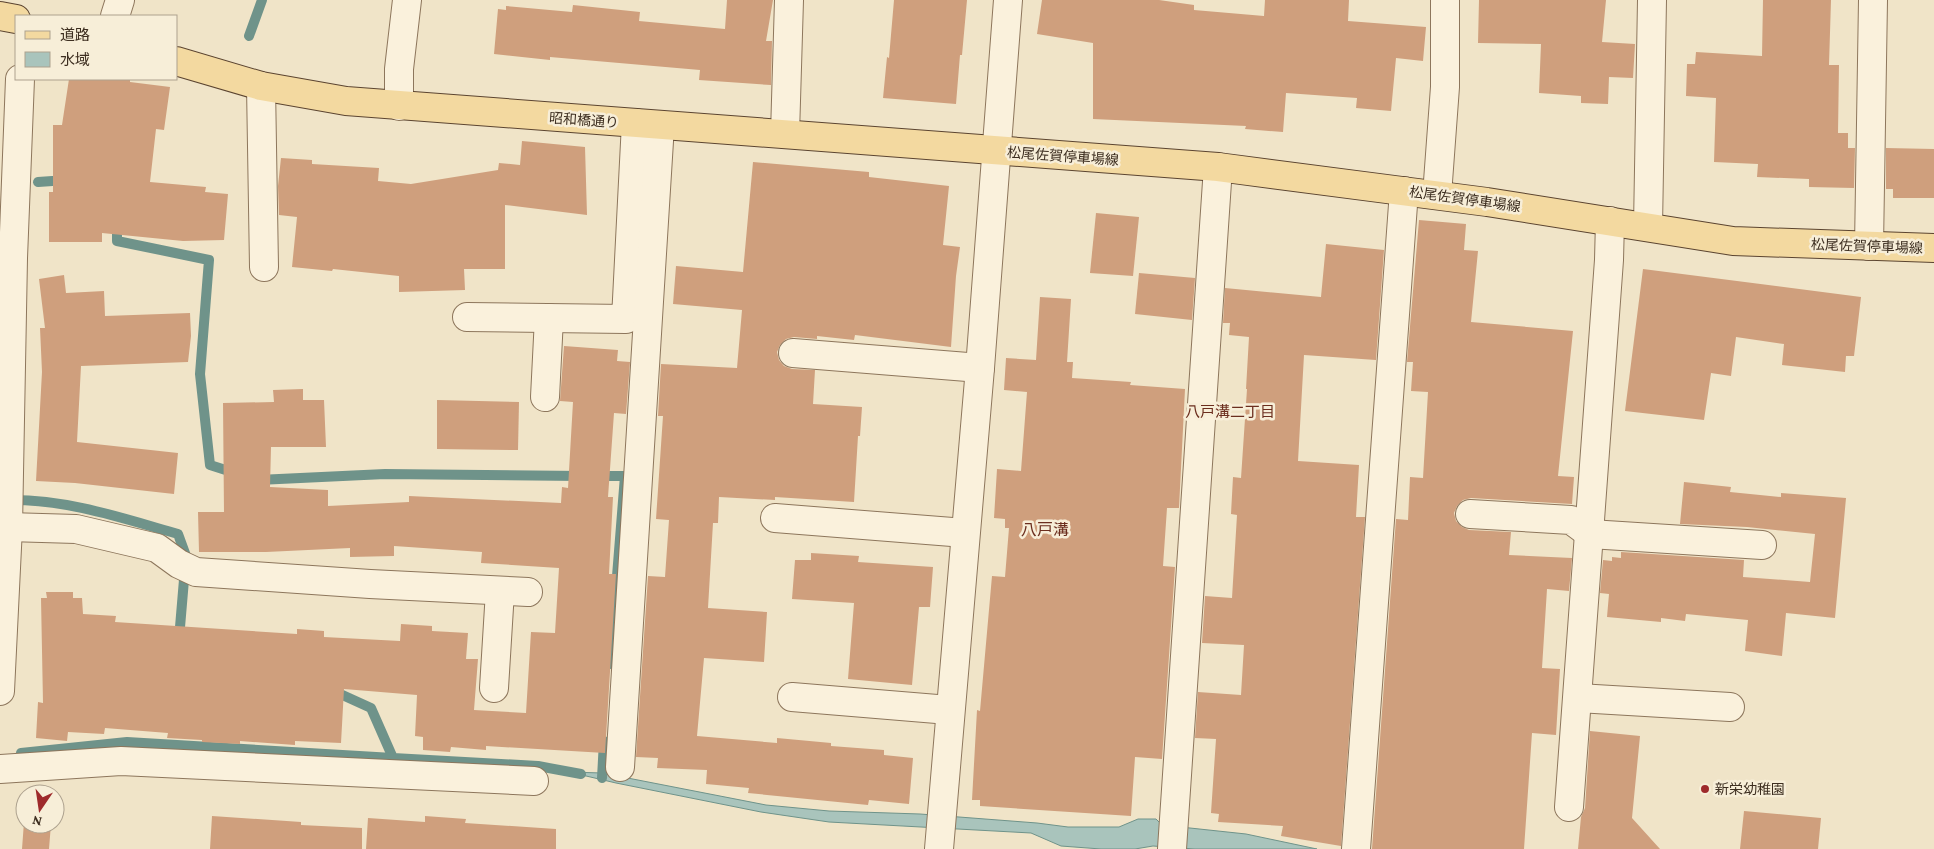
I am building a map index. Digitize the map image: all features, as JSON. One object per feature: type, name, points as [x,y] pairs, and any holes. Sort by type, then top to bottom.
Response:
[{"type":"main road","points":[[0,16],[15,19]]},
{"type":"main road","name":"昭和橋通り","points":[[178,62],[261,86],[346,101],[996,151]]},
{"type":"main road","name":"松尾佐賀停車場線","points":[[996,151],[1218,167],[1437,195],[1610,220],[1733,241],[1934,248]]},
{"type":"street","points":[[115,15],[120,0]]},
{"type":"street","points":[[399,106],[399,68],[407,0]]},
{"type":"street","points":[[785,134],[790,0]]},
{"type":"street","points":[[939,845],[980,368],[1008,0]]},
{"type":"street","points":[[1437,195],[1445,87],[1445,0]]},
{"type":"street","points":[[1648,226],[1652,0]]},
{"type":"street","points":[[1869,246],[1872,0]]},
{"type":"street","points":[[0,691],[6,521],[6,258],[20,80]]},
{"type":"street","points":[[261,86],[264,266]]},
{"type":"street","points":[[467,317],[626,319],[648,124]]},
{"type":"street","points":[[620,767],[648,124]]},
{"type":"street","points":[[1172,849],[1218,167]]},
{"type":"street","points":[[1356,849],[1404,191]]},
{"type":"street","points":[[1569,807],[1590,534],[1610,220]]},
{"type":"street","points":[[545,398],[549,318]]},
{"type":"street","points":[[793,353],[980,368]]},
{"type":"street","points":[[1470,514],[1570,520],[1590,534],[1762,545]]},
{"type":"street","points":[[775,518],[965,533]]},
{"type":"street","points":[[6,521],[76,529],[157,548],[187,568],[528,592]]},
{"type":"street","points":[[494,688],[500,591]]},
{"type":"street","points":[[792,697],[950,710]]},
{"type":"street","points":[[1578,698],[1730,707]]},
{"type":"street","points":[[0,770],[121,761],[534,781]]},
{"type":"water","points":[[569,772],[602,773],[766,805],[829,811],[920,814],[1068,827],[1119,827],[1138,819],[1156,819],[1162,825],[1246,834],[1317,849],[1195,849],[1153,846],[1135,849],[1101,849],[1061,846],[1031,833],[829,822],[761,812]]},
{"type":"building","points":[[727,0],[773,0],[766,41],[772,41],[771,85],[699,80],[700,70],[550,57],[550,60],[494,54],[498,9],[506,10],[506,6],[572,12],[573,5],[640,12],[639,21],[725,29]]},
{"type":"building","points":[[894,0],[967,0],[956,104],[883,98],[887,57],[889,58]]},
{"type":"building","points":[[1042,0],[1159,0],[1194,5],[1194,10],[1264,16],[1265,0],[1349,0],[1348,21],[1426,27],[1423,61],[1396,58],[1391,111],[1356,108],[1357,98],[1286,93],[1283,132],[1245,129],[1246,126],[1093,119],[1093,43],[1037,34]]},
{"type":"building","points":[[1479,0],[1606,0],[1602,42],[1635,44],[1633,78],[1609,77],[1608,104],[1581,103],[1581,96],[1539,93],[1541,44],[1478,43]]},
{"type":"building","points":[[1763,0],[1831,0],[1829,65],[1839,65],[1838,133],[1848,133],[1848,148],[1855,148],[1854,188],[1809,187],[1809,179],[1757,177],[1758,164],[1714,162],[1716,98],[1686,96],[1687,64],[1695,64],[1696,52],[1762,56]]},
{"type":"building","points":[[69,80],[130,80],[130,82],[170,87],[164,130],[156,129],[150,182],[206,187],[205,192],[228,194],[224,240],[183,241],[102,233],[102,242],[49,242],[49,192],[53,192],[53,125],[62,125]]},
{"type":"building","points":[[522,141],[585,147],[587,215],[505,205],[505,269],[464,269],[465,290],[399,292],[399,276],[292,267],[297,217],[279,215],[278,186],[281,158],[312,160],[312,164],[379,168],[378,181],[411,184],[498,170],[499,163],[520,165]]},
{"type":"building","points":[[1886,148],[1934,149],[1934,198],[1893,198],[1893,189],[1886,189]]},
{"type":"building","points":[[753,162],[869,172],[869,177],[949,186],[943,245],[960,247],[951,347],[855,335],[854,340],[817,336],[817,339],[794,337],[786,339],[780,345],[777,352],[779,360],[784,366],[792,369],[815,370],[813,404],[862,407],[860,436],[858,436],[854,502],[775,497],[775,500],[719,497],[718,523],[713,523],[708,608],[767,612],[764,662],[704,658],[697,736],[777,743],[777,738],[831,743],[831,746],[884,750],[884,755],[913,758],[909,804],[869,800],[868,805],[748,793],[749,788],[706,784],[707,770],[657,768],[658,758],[636,757],[648,576],[665,577],[669,520],[656,519],[663,416],[658,416],[661,364],[737,368],[742,310],[673,304],[676,266],[743,272]]},
{"type":"building","points":[[1096,213],[1139,217],[1133,276],[1090,273]]},
{"type":"building","points":[[1419,220],[1466,224],[1464,250],[1478,251],[1471,322],[1573,331],[1558,476],[1574,477],[1572,504],[1471,498],[1463,500],[1457,506],[1454,513],[1456,521],[1462,527],[1469,530],[1511,532],[1509,555],[1572,558],[1569,591],[1547,589],[1542,668],[1560,669],[1556,735],[1532,733],[1524,849],[1372,849],[1396,519],[1408,520],[1410,477],[1423,478],[1428,392],[1411,391],[1413,362],[1407,362]]},
{"type":"building","points":[[1326,244],[1384,250],[1376,360],[1304,355],[1298,461],[1359,465],[1356,517],[1365,517],[1341,846],[1281,836],[1283,826],[1218,822],[1219,814],[1211,813],[1216,739],[1195,738],[1198,692],[1241,695],[1244,645],[1202,643],[1205,596],[1232,598],[1237,515],[1231,514],[1233,477],[1241,478],[1247,389],[1249,337],[1229,335],[1230,323],[1223,323],[1225,288],[1321,297]]},
{"type":"building","points":[[1643,269],[1861,297],[1854,356],[1846,356],[1845,372],[1782,365],[1784,344],[1736,337],[1731,376],[1711,373],[1704,420],[1625,411]]},
{"type":"building","points":[[1139,273],[1195,278],[1192,320],[1135,314]]},
{"type":"building","points":[[64,275],[66,293],[104,291],[105,316],[190,313],[191,336],[188,362],[81,366],[77,442],[178,453],[174,494],[75,483],[36,481],[42,372],[40,328],[45,328],[39,279]]},
{"type":"building","points":[[1040,297],[1071,299],[1067,362],[1073,362],[1072,378],[1131,382],[1130,385],[1185,389],[1179,508],[1167,508],[1163,566],[1175,567],[1162,759],[1135,757],[1131,816],[980,806],[980,800],[972,800],[977,710],[980,711],[992,576],[1005,577],[1009,528],[1005,528],[1005,519],[994,518],[997,469],[1021,471],[1027,392],[1004,390],[1006,358],[1036,360]]},
{"type":"building","points":[[564,346],[618,350],[617,361],[630,362],[626,414],[614,413],[608,497],[613,497],[609,574],[616,574],[605,753],[486,746],[486,750],[451,747],[450,752],[423,750],[423,737],[415,736],[417,695],[344,689],[341,743],[295,741],[295,745],[240,741],[240,744],[202,742],[202,740],[167,738],[168,733],[105,728],[104,734],[68,732],[67,741],[36,738],[38,702],[43,703],[41,598],[47,598],[46,592],[73,592],[73,598],[82,598],[83,614],[116,616],[115,622],[297,634],[297,629],[324,631],[324,637],[400,641],[401,624],[432,626],[432,631],[468,633],[466,659],[478,659],[474,710],[526,713],[531,632],[555,633],[559,568],[481,563],[482,552],[394,546],[394,556],[350,557],[350,548],[266,552],[199,552],[198,512],[224,512],[223,403],[274,402],[273,390],[303,389],[303,400],[324,400],[326,447],[271,447],[270,487],[328,490],[328,506],[409,502],[409,496],[561,503],[562,487],[568,488],[573,402],[560,401]]},
{"type":"building","points":[[437,400],[519,402],[518,450],[437,449]]},
{"type":"building","points":[[1684,482],[1731,487],[1730,492],[1781,497],[1781,493],[1846,498],[1835,618],[1786,613],[1782,656],[1745,651],[1748,620],[1686,614],[1685,621],[1661,618],[1661,622],[1607,617],[1609,594],[1600,593],[1603,560],[1612,561],[1612,557],[1621,558],[1621,552],[1744,560],[1743,577],[1810,582],[1815,534],[1747,527],[1680,524]]},
{"type":"building","points":[[811,553],[859,556],[858,562],[933,567],[930,607],[919,607],[912,685],[848,679],[854,603],[792,599],[795,560],[811,560]]},
{"type":"building","points":[[1590,731],[1640,736],[1632,818],[1660,849],[1578,849],[1581,817],[1585,808]]},
{"type":"building","points":[[1744,811],[1821,818],[1818,849],[1740,849]]},
{"type":"building","points":[[212,816],[301,822],[301,825],[362,828],[362,849],[210,849]]},
{"type":"building","points":[[425,816],[466,819],[465,823],[556,829],[556,849],[366,849],[368,818],[425,822]]},
{"type":"building","points":[[23,834],[50,834],[49,849],[22,849]]},
{"type":"waterway","points":[[249,36],[262,0]]},
{"type":"waterway","points":[[38,182],[67,180]]},
{"type":"waterway","points":[[117,221],[117,241],[209,260],[200,374],[210,465],[235,473]]},
{"type":"waterway","points":[[258,480],[385,474],[581,476]]},
{"type":"waterway","points":[[598,476],[625,476],[610,664]]},
{"type":"waterway","points":[[8,500],[73,506],[178,534],[186,556],[179,639]]},
{"type":"waterway","points":[[330,692],[338,693],[371,708],[393,758],[538,766],[581,774]]},
{"type":"waterway","points":[[602,778],[604,741]]},
{"type":"waterway","points":[[21,753],[127,742],[393,758]]},
{"type":"place","name":"新栄幼稚園","points":[[1705,789]]},
{"type":"district","name":"八戸溝二丁目","points":[[1230,412]]},
{"type":"district","name":"八戸溝","points":[[1045,529]]}]
